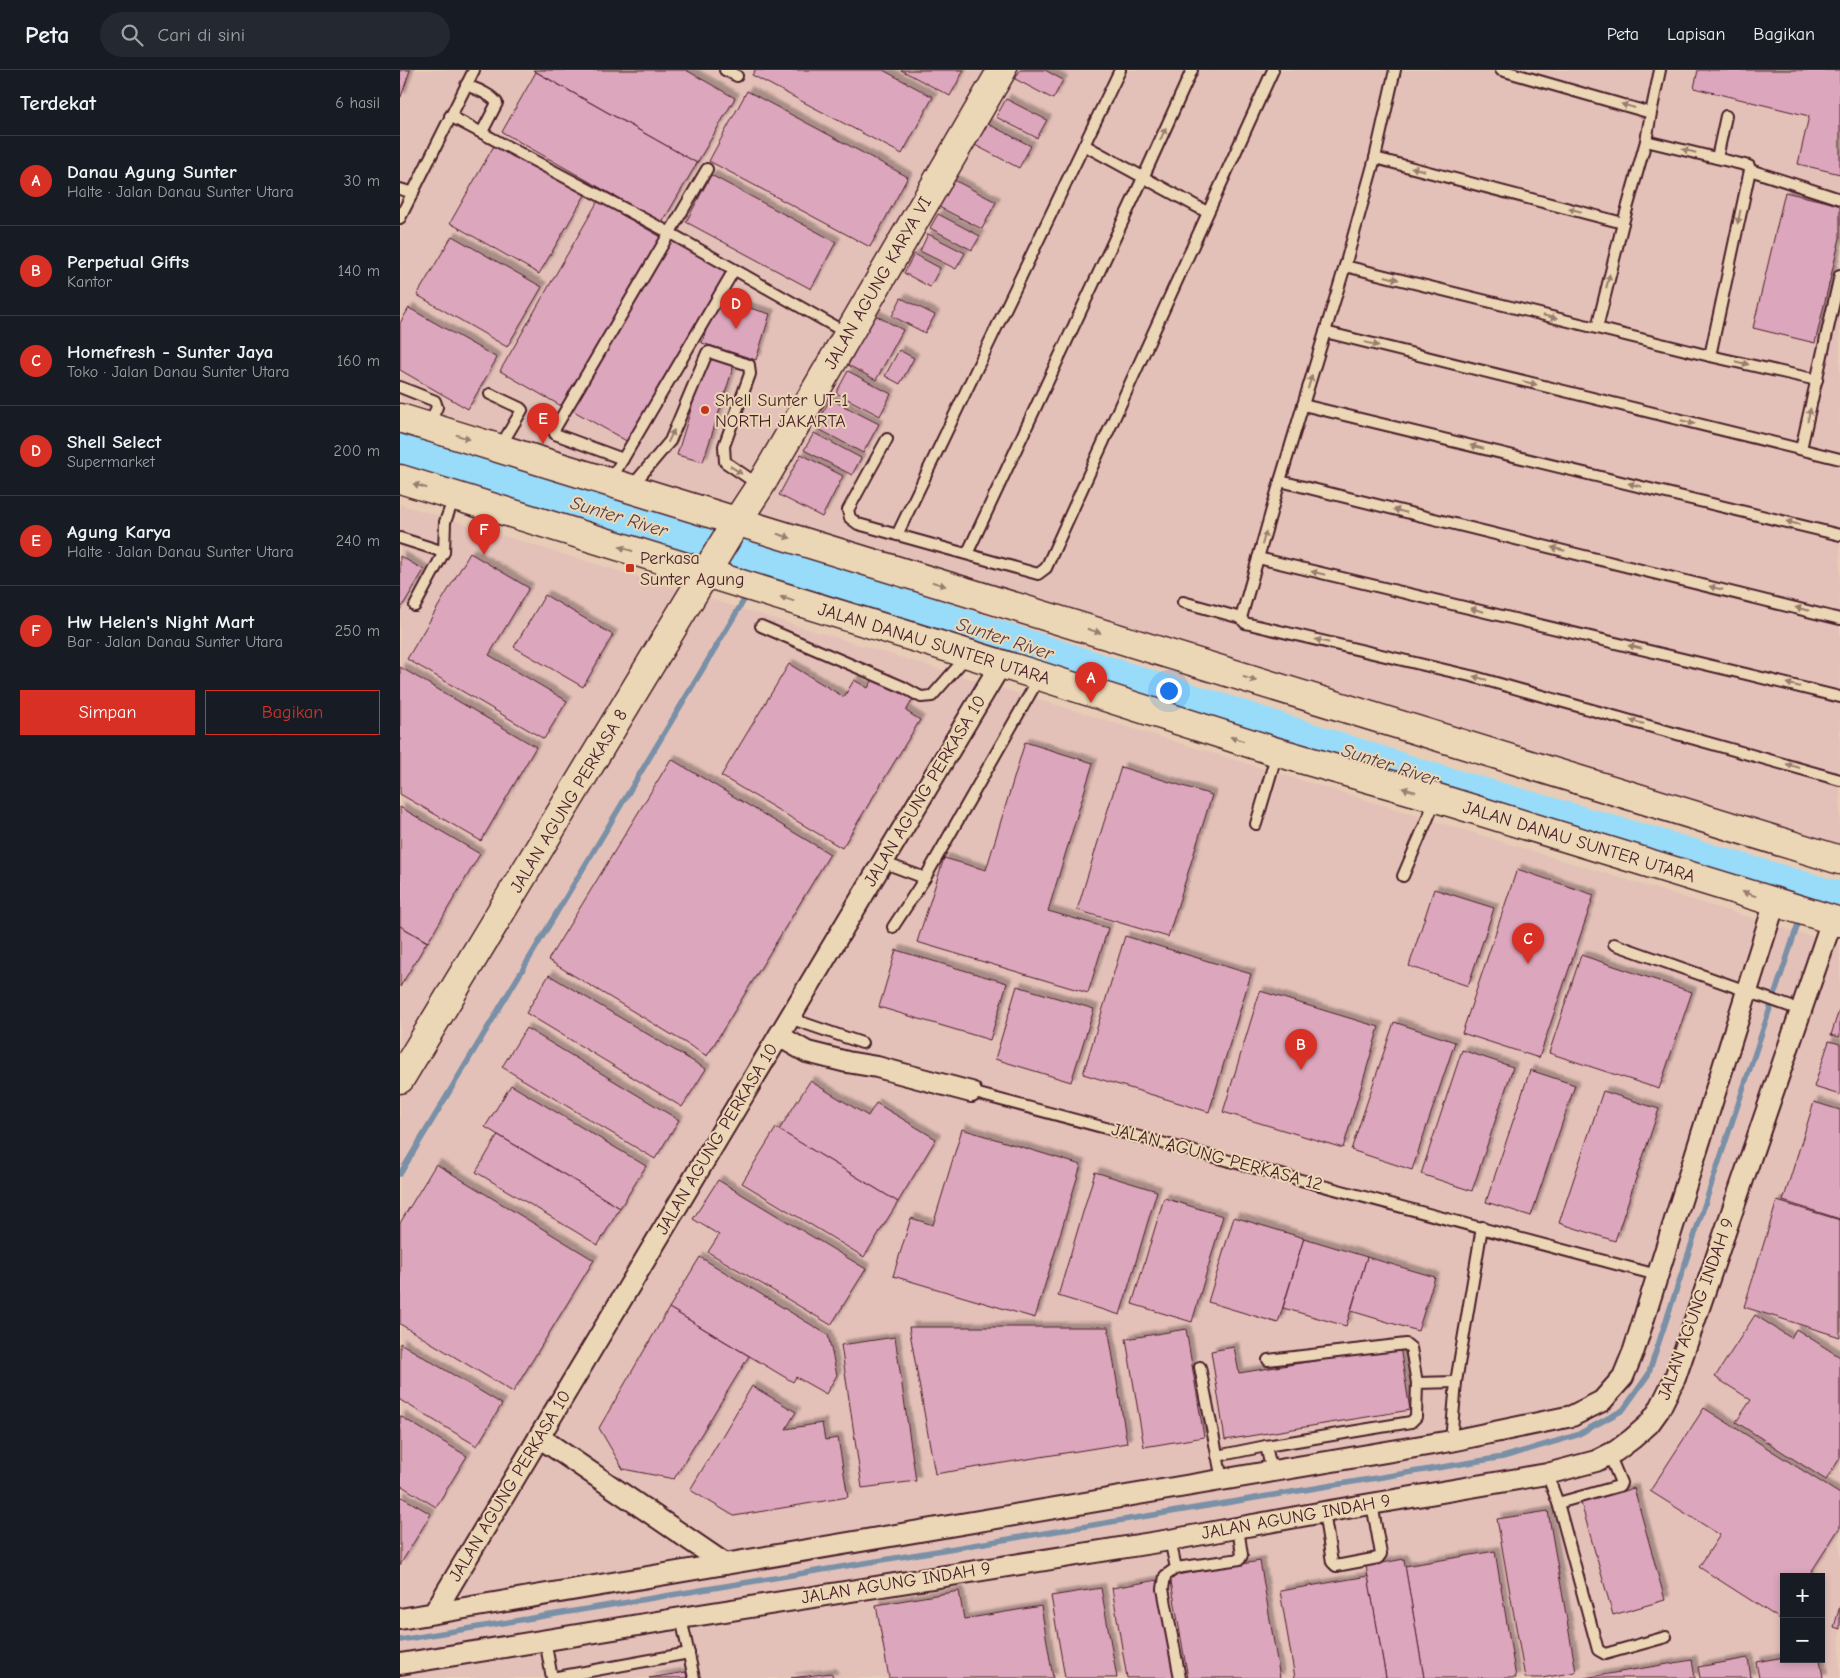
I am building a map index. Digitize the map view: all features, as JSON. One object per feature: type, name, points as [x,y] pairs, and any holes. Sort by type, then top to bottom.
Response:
[{"type":"main road","name":"JALAN AGUNG KARYA VI","points":[[734,526],[760,486],[1002,70]]},
{"type":"main road","points":[[400,418],[499,448],[621,477],[734,526],[1840,860]]},
{"type":"main road","name":"JALAN DANAU SUNTER UTARA","points":[[400,480],[712,572],[762,591],[1040,676],[1277,752],[1437,798],[1810,913]]},
{"type":"main road","name":"JALAN AGUNG PERKASA 8","points":[[400,1079],[712,572],[734,526]]},
{"type":"street","name":"JALAN AGUNG PERKASA 10","points":[[434,1613],[1001,664]]},
{"type":"street","points":[[400,1619],[1451,1441],[1572,1416],[1602,1401],[1623,1378],[1634,1350],[1755,993],[1810,913]]},
{"type":"street","name":"JALAN AGUNG INDAH 9","points":[[400,1664],[1170,1540],[1547,1474],[1596,1461],[1632,1439],[1649,1424],[1659,1410],[1675,1378],[1791,1006],[1810,913]]},
{"type":"street","name":"JALAN AGUNG PERKASA 12","points":[[779,1036],[807,1052],[846,1062],[877,1067],[971,1092]]},
{"type":"street","points":[[539,1437],[725,1564]]},
{"type":"lane","points":[[400,218],[474,70]]},
{"type":"lane","points":[[725,70],[737,76]]},
{"type":"lane","points":[[897,535],[1120,70]]},
{"type":"lane","points":[[967,554],[1192,70]]},
{"type":"lane","points":[[887,439],[848,510],[850,518],[858,524],[1038,574],[1046,568],[1273,70]]},
{"type":"lane","points":[[1241,618],[1345,266],[1375,158],[1395,70]]},
{"type":"lane","points":[[1501,70],[1651,113]]},
{"type":"lane","points":[[1597,328],[1646,141],[1660,70]]},
{"type":"lane","points":[[466,85],[485,94],[497,103],[482,132]]},
{"type":"lane","points":[[450,116],[670,233],[848,334]]},
{"type":"lane","points":[[1717,158],[1726,116]]},
{"type":"lane","points":[[1646,141],[1749,166],[1750,170],[1840,199]]},
{"type":"lane","points":[[1084,145],[1207,212]]},
{"type":"lane","points":[[1375,158],[1623,223]]},
{"type":"lane","points":[[621,477],[553,432],[707,169]]},
{"type":"lane","points":[[1710,356],[1750,170]]},
{"type":"lane","points":[[400,188],[413,193]]},
{"type":"lane","points":[[1345,266],[1710,356],[1817,380]]},
{"type":"lane","points":[[621,477],[734,270]]},
{"type":"lane","points":[[1800,449],[1840,275]]},
{"type":"lane","points":[[1325,332],[1840,458]]},
{"type":"lane","points":[[621,477],[670,441],[709,352],[749,365],[750,374],[724,446],[723,455],[725,462],[760,486]]},
{"type":"lane","points":[[400,387],[435,401],[437,407],[428,426]]},
{"type":"lane","points":[[490,394],[522,410],[499,448]]},
{"type":"lane","points":[[1303,405],[1840,535]]},
{"type":"lane","points":[[1280,481],[1840,619]]},
{"type":"lane","points":[[415,606],[444,552],[445,522],[455,496]]},
{"type":"lane","points":[[400,538],[444,552]]},
{"type":"lane","points":[[1258,558],[1840,697]]},
{"type":"lane","points":[[1183,602],[1241,618],[1245,623],[1484,679],[1840,780]]},
{"type":"lane","points":[[761,626],[903,687],[921,697],[932,696],[968,654]]},
{"type":"lane","points":[[893,927],[925,878],[1040,676]]},
{"type":"lane","points":[[1256,824],[1277,752]]},
{"type":"lane","points":[[1403,876],[1437,798]]},
{"type":"lane","points":[[882,862],[925,878]]},
{"type":"lane","points":[[1614,944],[1791,1006]]},
{"type":"lane","points":[[789,1018],[862,1043]]},
{"type":"lane","name":"JALAN AGUNG PERKASA 12","points":[[971,1092],[1658,1275]]},
{"type":"lane","points":[[1451,1441],[1456,1382],[1482,1227]]},
{"type":"lane","points":[[1217,1456],[1411,1422],[1416,1417],[1417,1383],[1411,1348],[1406,1344],[1268,1360]]},
{"type":"lane","points":[[1200,1367],[1222,1480]]},
{"type":"lane","points":[[1417,1383],[1456,1382]]},
{"type":"lane","points":[[1266,1446],[1272,1472]]},
{"type":"lane","points":[[1558,1503],[1620,1486],[1621,1482],[1609,1454]]},
{"type":"lane","points":[[1547,1474],[1558,1503],[1598,1650],[1605,1654],[1666,1637]]},
{"type":"lane","points":[[1324,1512],[1332,1562],[1336,1566],[1378,1558],[1381,1554],[1372,1504]]},
{"type":"lane","points":[[1180,1678],[1164,1589],[1165,1576],[1176,1568],[1240,1559],[1242,1555],[1238,1528]]},
{"type":"lane","points":[[1170,1540],[1176,1568]]},
{"type":"lane","points":[[682,1618],[694,1678]]},
{"type":"lane","points":[[545,1640],[552,1678],[689,1653]]},
{"type":"shaded area","points":[[400,70],[1840,70],[1840,848],[758,516],[400,400]]},
{"type":"shaded area","points":[[400,504],[1840,945],[1840,1678],[400,1678]]},
{"type":"building","points":[[400,70],[410,70],[401,97],[400,97]]},
{"type":"building","points":[[533,70],[686,70],[735,98],[697,163]]},
{"type":"building","points":[[755,70],[883,70],[933,97],[902,154],[752,75]]},
{"type":"building","points":[[901,70],[964,70],[950,96]]},
{"type":"building","points":[[1020,70],[1045,70],[1063,80],[1053,99],[1015,79]]},
{"type":"building","points":[[1698,70],[1840,70],[1840,174],[1798,164],[1809,116],[1694,88]]},
{"type":"building","points":[[536,72],[697,163],[662,223],[502,132]]},
{"type":"building","points":[[747,91],[908,177],[870,247],[709,161]]},
{"type":"building","points":[[1006,99],[1047,120],[1037,138],[996,117]]},
{"type":"building","points":[[986,123],[1031,146],[1019,168],[975,145]]},
{"type":"building","points":[[495,144],[585,195],[539,274],[450,223]]},
{"type":"building","points":[[711,175],[836,242],[811,289],[686,222]]},
{"type":"building","points":[[954,180],[996,202],[982,229],[939,207]]},
{"type":"building","points":[[1785,192],[1840,205],[1840,238],[1815,343],[1753,328]]},
{"type":"building","points":[[598,201],[661,237],[563,407],[500,371]]},
{"type":"building","points":[[938,214],[980,236],[972,250],[930,228]]},
{"type":"building","points":[[928,234],[965,253],[956,269],[920,251]]},
{"type":"building","points":[[452,236],[542,287],[507,347],[417,295]]},
{"type":"building","points":[[671,239],[729,272],[630,443],[572,410]]},
{"type":"building","points":[[914,254],[940,268],[930,287],[904,273]]},
{"type":"building","points":[[716,298],[770,314],[756,360],[702,343]]},
{"type":"building","points":[[901,298],[935,315],[925,333],[892,316]]},
{"type":"building","points":[[409,308],[497,358],[468,409],[400,370],[400,323]]},
{"type":"building","points":[[875,315],[903,330],[876,380],[848,365]]},
{"type":"building","points":[[899,350],[914,358],[900,384],[885,376]]},
{"type":"building","name":"Shell Sunter UT-1 NORTH JAKARTA","points":[[707,357],[734,365],[703,462],[677,455]]},
{"type":"building","points":[[848,371],[891,394],[880,416],[836,393]]},
{"type":"building","points":[[830,399],[879,424],[863,453],[815,427]]},
{"type":"building","points":[[814,433],[861,458],[852,475],[804,450]]},
{"type":"building","points":[[801,454],[843,476],[822,517],[779,495]]},
{"type":"building","points":[[470,553],[529,588],[489,655],[567,701],[544,739],[407,659]]},
{"type":"building","points":[[400,556],[424,570],[400,610]]},
{"type":"building","points":[[545,595],[613,635],[583,687],[514,647]]},
{"type":"building","points":[[789,664],[844,697],[854,680],[868,688],[875,676],[913,699],[906,711],[920,720],[842,848],[721,776]]},
{"type":"building","points":[[400,667],[536,747],[481,841],[400,794]]},
{"type":"building","points":[[1025,742],[1093,763],[1048,911],[1108,928],[1088,993],[917,942],[944,858],[986,870]]},
{"type":"building","points":[[671,759],[830,854],[707,1056],[548,960]]},
{"type":"building","points":[[1121,767],[1212,795],[1168,937],[1077,910]]},
{"type":"building","points":[[400,807],[480,854],[428,942],[400,926]]},
{"type":"building","points":[[1517,869],[1594,895],[1539,1058],[1462,1033]]},
{"type":"building","points":[[1434,889],[1494,908],[1468,986],[1409,966]]},
{"type":"building","points":[[400,926],[427,942],[400,987]]},
{"type":"building","points":[[1125,936],[1251,974],[1209,1112],[1083,1074]]},
{"type":"building","points":[[896,950],[1007,983],[990,1040],[879,1007]]},
{"type":"building","points":[[1581,955],[1692,992],[1659,1089],[1549,1053]]},
{"type":"building","points":[[549,975],[706,1069],[682,1107],[526,1013]]},
{"type":"building","points":[[1017,986],[1094,1009],[1071,1082],[995,1059]]},
{"type":"building","points":[[1260,991],[1379,1027],[1343,1148],[1223,1112]]},
{"type":"building","points":[[1840,1007],[1840,1037],[1831,1035]]},
{"type":"building","points":[[1394,1022],[1455,1042],[1412,1170],[1351,1150]]},
{"type":"building","points":[[526,1028],[679,1120],[655,1159],[502,1067]]},
{"type":"building","points":[[1829,1041],[1840,1044],[1840,1095],[1814,1087]]},
{"type":"building","points":[[1462,1050],[1513,1067],[1472,1191],[1421,1174]]},
{"type":"building","points":[[1530,1070],[1575,1085],[1531,1216],[1486,1202]]},
{"type":"building","points":[[810,1081],[868,1116],[876,1103],[936,1139],[898,1202],[779,1130]]},
{"type":"building","points":[[511,1085],[646,1166],[620,1208],[485,1127]]},
{"type":"building","points":[[1603,1091],[1659,1109],[1615,1241],[1559,1223]]},
{"type":"building","points":[[1814,1102],[1840,1110],[1840,1219],[1783,1201]]},
{"type":"building","points":[[776,1128],[898,1202],[864,1257],[742,1183]]},
{"type":"building","points":[[962,1129],[1081,1165],[1035,1318],[893,1276],[911,1218],[933,1225]]},
{"type":"building","points":[[498,1135],[620,1208],[598,1245],[476,1172]]},
{"type":"building","points":[[436,1164],[594,1260],[513,1392],[400,1324],[400,1223]]},
{"type":"building","points":[[1095,1172],[1157,1191],[1120,1315],[1058,1296]]},
{"type":"building","points":[[718,1180],[866,1269],[831,1325],[708,1252],[719,1235],[693,1219]]},
{"type":"building","points":[[1164,1198],[1223,1216],[1192,1322],[1132,1304]]},
{"type":"building","points":[[1777,1201],[1840,1220],[1840,1337],[1744,1307]]},
{"type":"building","points":[[1234,1217],[1304,1238],[1278,1323],[1208,1302]]},
{"type":"building","points":[[1304,1238],[1367,1257],[1346,1326],[1283,1308]]},
{"type":"building","points":[[700,1257],[828,1335],[837,1375],[826,1394],[796,1377],[793,1382],[669,1308]]},
{"type":"building","points":[[1367,1257],[1435,1277],[1418,1331],[1351,1311]]},
{"type":"building","points":[[669,1308],[749,1356],[674,1479],[623,1469],[599,1428]]},
{"type":"building","points":[[1755,1315],[1791,1338],[1796,1329],[1840,1357],[1840,1458],[1826,1480],[1736,1422],[1751,1400],[1715,1377]]},
{"type":"building","points":[[909,1327],[1108,1327],[1127,1443],[935,1474]]},
{"type":"building","points":[[1186,1329],[1204,1437],[1144,1447],[1126,1339]]},
{"type":"building","points":[[895,1337],[916,1481],[862,1488],[841,1345]]},
{"type":"building","points":[[400,1343],[502,1404],[477,1446],[400,1400]]},
{"type":"building","points":[[1234,1347],[1239,1373],[1400,1347],[1410,1410],[1225,1440],[1211,1351]]},
{"type":"building","points":[[752,1386],[796,1412],[786,1429],[822,1423],[825,1440],[838,1438],[848,1497],[734,1516],[690,1490]]},
{"type":"building","points":[[1704,1408],[1840,1494],[1840,1527],[1811,1573],[1780,1573],[1780,1619],[1699,1567],[1720,1535],[1650,1491]]},
{"type":"building","points":[[400,1416],[467,1456],[436,1507],[400,1485]]},
{"type":"building","points":[[1634,1488],[1665,1600],[1613,1615],[1581,1503]]},
{"type":"building","points":[[400,1496],[431,1514],[400,1565]]},
{"type":"building","points":[[1548,1511],[1576,1672],[1542,1678],[1525,1678],[1497,1519]]},
{"type":"building","points":[[1495,1551],[1516,1678],[1424,1678],[1405,1566]]},
{"type":"building","points":[[1404,1559],[1424,1678],[1386,1678],[1366,1566]]},
{"type":"building","points":[[1260,1561],[1280,1678],[1188,1678],[1170,1576]]},
{"type":"building","points":[[1368,1576],[1386,1678],[1295,1678],[1280,1591]]},
{"type":"building","points":[[1158,1580],[1175,1678],[1127,1678],[1112,1588]]},
{"type":"building","points":[[1101,1588],[1117,1678],[1065,1678],[1051,1596]]},
{"type":"building","points":[[959,1591],[964,1619],[1041,1606],[1053,1678],[889,1678],[876,1605]]},
{"type":"building","points":[[1840,1606],[1840,1629],[1834,1627]]},
{"type":"building","points":[[1748,1658],[1751,1678],[1700,1678],[1698,1667]]},
{"type":"building","points":[[1780,1658],[1780,1663],[1821,1663],[1823,1678],[1759,1678],[1756,1662]]},
{"type":"building","points":[[1692,1660],[1695,1678],[1584,1678]]},
{"type":"building","points":[[686,1672],[687,1678],[649,1678]]},
{"type":"building","points":[[831,1673],[834,1678],[791,1678]]},
{"type":"waterway","name":"Sunter River","points":[[400,449],[922,612],[1423,777],[1840,899]]},
{"type":"waterway","points":[[756,580],[766,563]]},
{"type":"waterway","points":[[400,1174],[747,595]]},
{"type":"waterway","points":[[1805,904],[1810,890]]},
{"type":"waterway","points":[[400,1640],[1503,1457],[1577,1435],[1623,1410],[1648,1375],[1800,918]]},
{"type":"place","name":"Shell Select","points":[[736,329]]},
{"type":"place","name":"Shell Sunter UT-1 NORTH JAKARTA","points":[[705,410]]},
{"type":"place","name":"Agung Karya","points":[[543,444]]},
{"type":"place","name":"Hw Helen's Night Mart","points":[[484,555]]},
{"type":"place","name":"Perkasa Sunter Agung","points":[[630,568]]},
{"type":"place","name":"Danau Agung Sunter","points":[[1091,703]]},
{"type":"place","name":"Homefresh - Sunter Jaya","points":[[1528,964]]},
{"type":"place","name":"Perpetual Gifts","points":[[1301,1070]]}]
